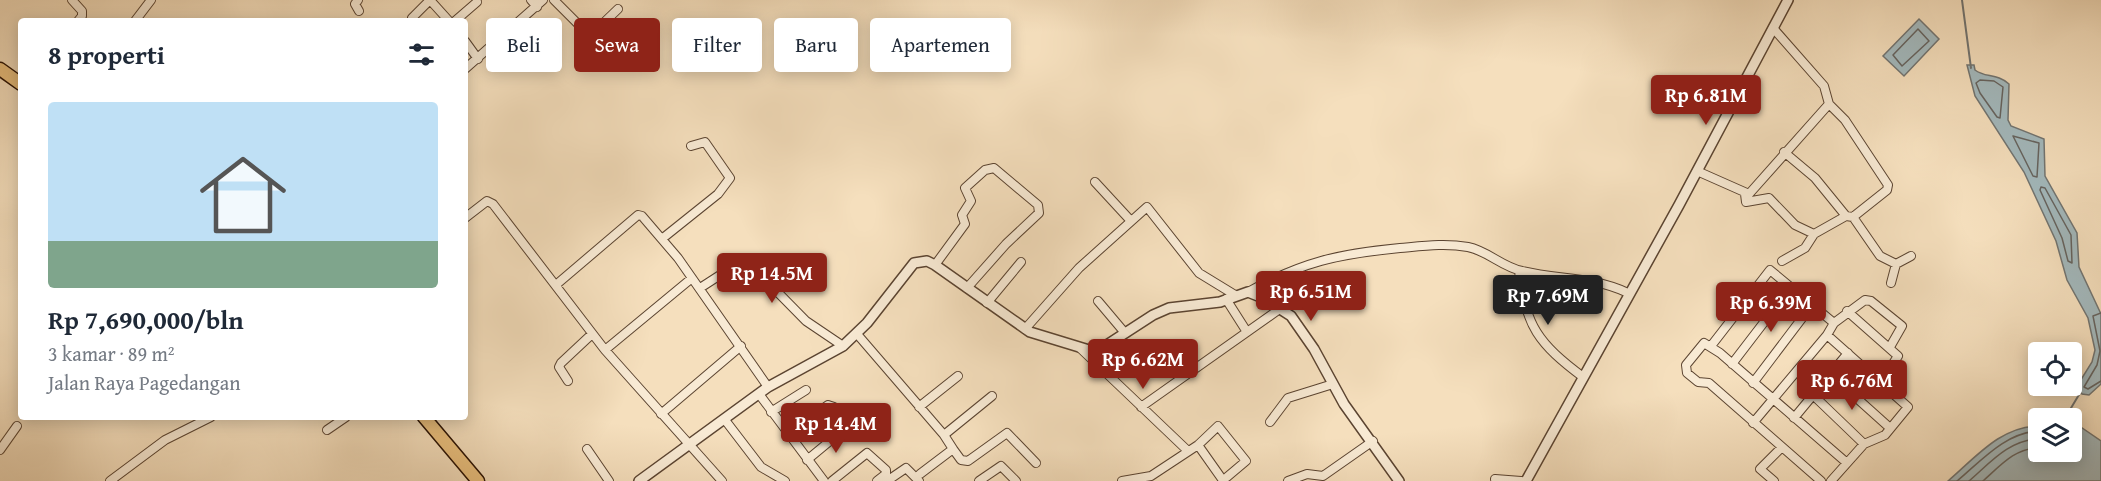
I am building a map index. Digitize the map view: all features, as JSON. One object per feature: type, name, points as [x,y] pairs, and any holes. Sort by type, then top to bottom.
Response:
[{"type":"main road","points":[[0,69],[18,82]]},
{"type":"main road","points":[[427,420],[478,481]]},
{"type":"street","points":[[72,0],[82,11],[80,18]]},
{"type":"street","points":[[137,18],[151,0]]},
{"type":"street","points":[[358,0],[355,4],[359,11]]},
{"type":"street","points":[[412,18],[430,0],[438,2],[447,18]]},
{"type":"street","points":[[531,0],[537,7]]},
{"type":"street","points":[[468,67],[543,0]]},
{"type":"street","points":[[554,0],[590,36],[618,9]]},
{"type":"street","points":[[1526,481],[1697,171],[1788,0]]},
{"type":"street","points":[[458,18],[477,2]]},
{"type":"street","points":[[1773,28],[1824,86],[1829,104],[1845,120],[1888,185],[1887,190],[1850,216],[1814,234],[1805,248],[1782,261]]},
{"type":"street","points":[[468,45],[478,59]]},
{"type":"street","points":[[1697,171],[1745,194],[1751,192],[1784,152],[1829,104]]},
{"type":"street","points":[[663,238],[718,194],[730,178],[705,142],[691,146]]},
{"type":"street","points":[[1784,152],[1815,178],[1850,216],[1880,256],[1896,264]]},
{"type":"street","points":[[935,265],[965,224],[962,215],[971,201],[965,188],[985,170],[994,168],[1038,205],[1039,213],[1006,244],[967,288]]},
{"type":"street","points":[[1095,182],[1131,221]]},
{"type":"street","points":[[1745,194],[1746,202],[1768,198],[1797,227],[1814,234]]},
{"type":"street","points":[[468,215],[482,203],[487,201],[493,204],[557,284],[605,350],[688,446],[722,481]]},
{"type":"street","points":[[1025,329],[1079,268],[1149,207],[1199,273],[1230,297],[1247,333]]},
{"type":"street","points":[[557,284],[638,215],[642,216],[663,238],[700,288],[768,387]]},
{"type":"street","points":[[639,481],[768,387],[843,346],[857,334],[914,263],[927,261],[935,265],[1025,329],[1080,348],[1099,350],[1169,308],[1248,292],[1284,272],[1312,262],[1354,253],[1439,244],[1486,252],[1519,271],[1592,280],[1628,293]]},
{"type":"street","points":[[1890,283],[1896,264],[1911,256]]},
{"type":"street","points":[[700,288],[745,259],[806,321],[843,346]]},
{"type":"street","points":[[987,303],[1021,262]]},
{"type":"street","points":[[1711,346],[1769,270],[1834,323]]},
{"type":"street","points":[[1519,271],[1523,302],[1541,341],[1551,353],[1583,377]]},
{"type":"street","points":[[605,350],[692,278]]},
{"type":"street","points":[[1732,364],[1791,287]]},
{"type":"street","points":[[1248,292],[1270,301],[1291,316],[1314,349],[1344,404],[1373,441],[1399,481]]},
{"type":"street","points":[[1753,423],[1827,335],[1834,323],[1847,311],[1869,300],[1899,321],[1902,326],[1890,347]]},
{"type":"street","points":[[1098,301],[1125,333]]},
{"type":"street","points":[[1753,383],[1812,305]]},
{"type":"street","points":[[1141,407],[1281,308]]},
{"type":"street","points":[[1847,311],[1898,356],[1881,382]]},
{"type":"street","points":[[568,381],[559,367],[592,334]]},
{"type":"street","points":[[857,334],[944,435],[961,460],[968,461],[1007,433],[1036,463]]},
{"type":"street","points":[[1827,335],[1908,406],[1885,435],[1864,444],[1831,481]]},
{"type":"street","points":[[1821,481],[1709,383],[1696,381],[1685,369],[1704,343],[1711,346],[1847,463]]},
{"type":"street","points":[[661,414],[741,346]]},
{"type":"street","points":[[1080,348],[1188,451]]},
{"type":"street","points":[[1794,418],[1848,353]]},
{"type":"street","points":[[1831,375],[1890,428]]},
{"type":"street","points":[[919,407],[958,376]]},
{"type":"street","points":[[1270,422],[1288,398],[1333,384]]},
{"type":"street","points":[[771,412],[806,390]]},
{"type":"street","points":[[759,394],[824,481]]},
{"type":"street","points":[[1813,395],[1864,444]]},
{"type":"street","points":[[944,435],[992,396]]},
{"type":"street","points":[[789,434],[828,405],[834,407],[848,426],[807,460]]},
{"type":"street","points":[[110,481],[165,440],[205,420]]},
{"type":"street","points":[[327,430],[342,420]]},
{"type":"street","points":[[725,420],[761,467],[785,481]]},
{"type":"street","points":[[0,450],[17,426]]},
{"type":"street","points":[[1122,481],[1151,476],[1198,445],[1217,426],[1246,461],[1225,479],[1198,445]]},
{"type":"street","points":[[1288,481],[1323,476],[1373,441]]},
{"type":"street","points":[[1774,481],[1760,469],[1781,448]]},
{"type":"street","points":[[587,449],[609,481]]},
{"type":"street","points":[[887,481],[906,468],[919,477],[953,450]]},
{"type":"street","points":[[832,481],[867,453],[885,470],[886,474],[877,481]]},
{"type":"street","points":[[979,481],[1001,466],[1016,481]]},
{"type":"street","points":[[1495,479],[1521,481]]},
{"type":"water","points":[[1919,19],[1939,39],[1904,76],[1883,56]]},
{"type":"water","points":[[1967,65],[1974,65],[1975,70],[2000,78],[2009,84],[2008,120],[2011,126],[2044,139],[2045,176],[2077,233],[2079,267],[2101,314],[2101,384],[2089,395],[2082,394],[2082,378],[2092,362],[2095,350],[2088,318],[2067,280],[2056,241],[2024,172],[1975,96]]},
{"type":"water","points":[[2028,427],[2028,462],[2082,462],[2082,428],[2101,441],[2101,481],[1948,481],[2000,437]]},
{"type":"waterway","points":[[1962,0],[1971,68]]},
{"type":"waterway","points":[[2071,408],[2078,396]]}]
